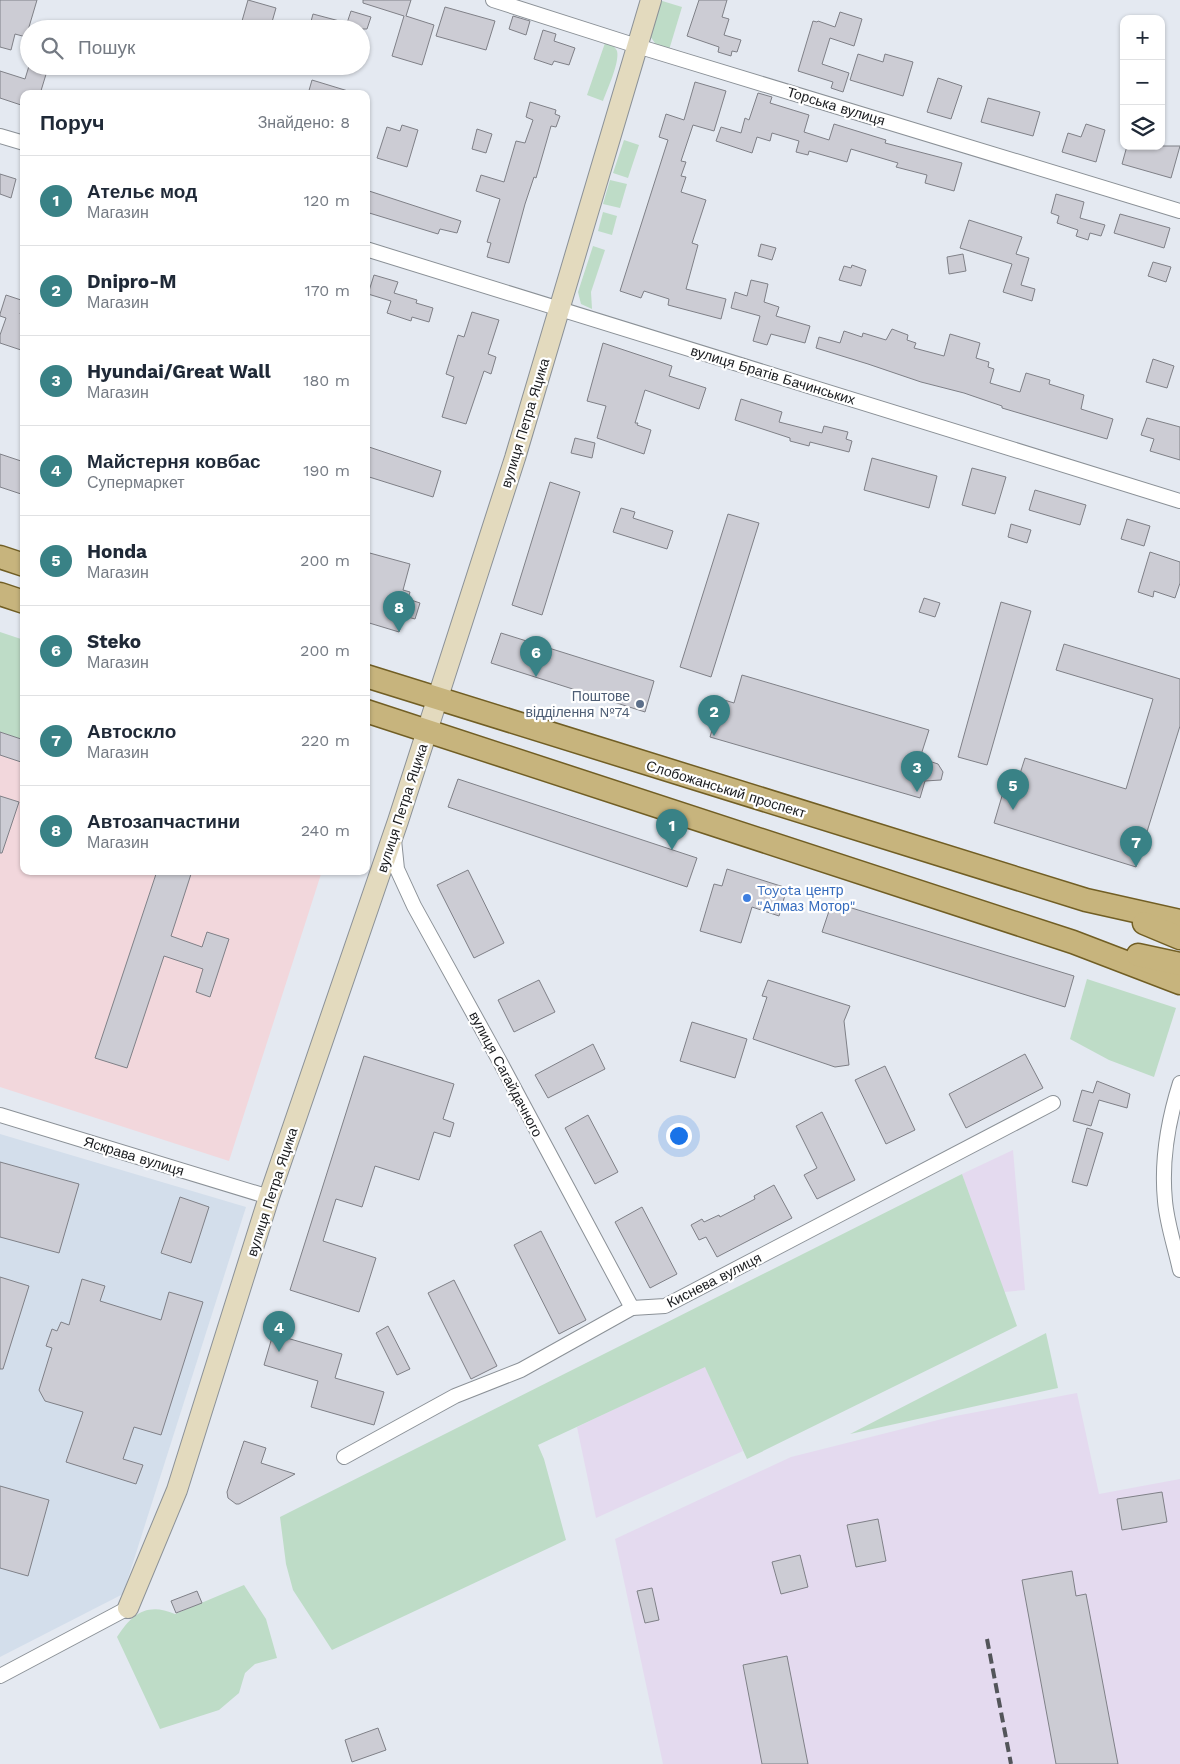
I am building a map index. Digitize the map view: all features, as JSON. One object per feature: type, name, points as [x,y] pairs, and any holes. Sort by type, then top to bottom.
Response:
[{"type":"main road","points":[[0,557],[20,564]]},
{"type":"main road","points":[[0,594],[20,601]]},
{"type":"main road","name":"Слобожанський проспект","points":[[370,677],[1086,900],[1180,938]]},
{"type":"main road","points":[[370,713],[1073,942],[1180,983]]},
{"type":"main road","name":"Слобожанський проспект","points":[[1086,900],[1180,920]]},
{"type":"main road","points":[[1073,942],[1180,964]]},
{"type":"street","name":"Торська вулиця","points":[[493,0],[637,46],[1180,211]]},
{"type":"street","name":"вулиця Петра Яцика","points":[[128,1608],[177,1490],[269,1197],[394,835],[515,458],[651,0]]},
{"type":"street","points":[[0,136],[20,142]]},
{"type":"street","name":"вулиця Братів Бачинських","points":[[370,250],[1180,501]]},
{"type":"street","name":"вулиця Сагайдачного","points":[[394,835],[397,869],[414,906],[632,1308]]},
{"type":"street","points":[[1180,1083],[1172,1106],[1166,1142],[1164,1182],[1165,1204],[1180,1270]]},
{"type":"street","name":"Киснева вулиця","points":[[344,1457],[455,1396],[521,1370],[632,1308],[665,1306],[1053,1103]]},
{"type":"street","name":"Яскрава вулиця","points":[[0,1115],[269,1197]]},
{"type":"street","points":[[0,1676],[128,1608]]},
{"type":"shaded area","points":[[0,732],[20,739],[20,875],[321,875],[229,1161],[0,1087]]},
{"type":"shaded area","points":[[0,1134],[246,1207],[123,1594],[0,1657]]},
{"type":"shaded area","points":[[1013,1150],[1025,1290],[1004,1292],[962,1174]]},
{"type":"shaded area","points":[[705,1366],[743,1451],[596,1518],[577,1427]]},
{"type":"shaded area","points":[[1077,1393],[1099,1494],[1180,1479],[1180,1764],[663,1764],[615,1539],[791,1457],[950,1417]]},
{"type":"green space","points":[[659,0],[682,7],[669,50],[657,46],[650,36]]},
{"type":"green space","points":[[605,43],[615,48],[617,56],[615,69],[603,101],[587,95]]},
{"type":"green space","points":[[624,140],[639,145],[628,178],[613,173]]},
{"type":"green space","points":[[610,180],[627,184],[620,208],[603,204]]},
{"type":"green space","points":[[603,212],[617,216],[612,235],[598,231]]},
{"type":"green space","points":[[593,246],[605,250],[591,292],[592,309],[581,304],[578,292]]},
{"type":"green space","points":[[0,632],[20,639],[20,739],[0,732]]},
{"type":"green space","points":[[1087,979],[1176,1008],[1154,1077],[1109,1060],[1070,1039]]},
{"type":"green space","points":[[962,1174],[1017,1326],[747,1459],[705,1367],[538,1445],[544,1459],[566,1540],[332,1650],[293,1590],[286,1564],[280,1517]]},
{"type":"green space","points":[[1046,1333],[1058,1388],[850,1434]]},
{"type":"green space","points":[[244,1585],[266,1619],[277,1658],[255,1664],[245,1673],[239,1693],[219,1710],[160,1729],[117,1637],[128,1622],[141,1612],[156,1609],[175,1614]]},
{"type":"building","points":[[0,0],[37,0],[31,20],[20,20],[20,35],[15,34],[11,50],[0,47]]},
{"type":"building","points":[[248,0],[276,8],[273,20],[242,20]]},
{"type":"building","points":[[363,0],[411,0],[406,16],[434,25],[422,65],[392,56],[404,16],[363,3]]},
{"type":"building","points":[[699,0],[727,0],[722,17],[729,19],[724,35],[741,40],[737,52],[732,51],[731,56],[718,52],[719,47],[687,36]]},
{"type":"building","points":[[445,7],[495,21],[486,50],[436,36]]},
{"type":"building","points":[[351,11],[371,17],[370,20],[348,20]]},
{"type":"building","points":[[840,12],[862,19],[854,46],[830,38],[822,64],[849,73],[843,92],[831,88],[833,82],[798,71],[813,21],[835,27]]},
{"type":"building","points":[[313,14],[336,20],[311,20]]},
{"type":"building","points":[[513,16],[530,21],[526,35],[509,29]]},
{"type":"building","points":[[543,30],[556,34],[554,41],[575,48],[569,65],[554,61],[552,65],[534,59]]},
{"type":"building","points":[[858,54],[883,62],[885,54],[913,62],[903,96],[850,80]]},
{"type":"building","points":[[0,71],[25,79],[26,75],[46,75],[41,90],[20,90],[20,105],[0,98]]},
{"type":"building","points":[[938,78],[962,86],[951,119],[927,112]]},
{"type":"building","points":[[312,80],[345,90],[309,90]]},
{"type":"building","points":[[695,82],[726,91],[714,131],[693,125],[681,161],[686,162],[681,176],[686,177],[681,192],[706,200],[692,243],[698,245],[686,289],[726,299],[721,319],[668,305],[669,299],[644,291],[641,298],[620,291],[668,140],[659,137],[666,114],[684,120]]},
{"type":"building","points":[[758,93],[772,97],[770,103],[809,115],[804,132],[829,140],[834,124],[886,140],[885,143],[962,163],[954,191],[925,183],[927,175],[896,167],[898,163],[851,149],[847,162],[809,151],[808,155],[796,152],[799,141],[772,133],[770,141],[757,137],[752,153],[716,141],[721,127],[741,133],[745,118],[749,120]]},
{"type":"building","points":[[988,98],[1040,112],[1033,136],[981,122]]},
{"type":"building","points":[[530,102],[556,110],[555,114],[560,116],[556,127],[551,126],[536,178],[534,177],[525,204],[509,263],[487,257],[491,243],[487,242],[500,199],[476,191],[481,175],[504,182],[516,141],[525,143],[533,120],[526,117]]},
{"type":"building","points":[[1086,124],[1105,130],[1096,162],[1062,152],[1068,133],[1081,137]]},
{"type":"building","points":[[402,125],[418,130],[407,167],[377,158],[387,127],[400,131]]},
{"type":"building","points":[[477,129],[492,134],[486,153],[472,149]]},
{"type":"building","points":[[1165,146],[1180,146],[1171,178],[1122,164],[1126,150],[1165,150]]},
{"type":"building","points":[[0,174],[16,179],[11,198],[0,194]]},
{"type":"building","points":[[370,191],[461,221],[457,233],[440,229],[438,234],[370,213]]},
{"type":"building","points":[[1056,194],[1084,202],[1080,218],[1105,225],[1101,236],[1090,233],[1088,240],[1076,236],[1078,230],[1057,223],[1059,216],[1051,213]]},
{"type":"building","points":[[1120,214],[1170,228],[1164,248],[1114,233]]},
{"type":"building","points":[[969,220],[1022,237],[1016,254],[1029,258],[1021,285],[1035,289],[1032,301],[1003,292],[1012,264],[960,248]]},
{"type":"building","points":[[761,244],[776,248],[772,260],[758,256]]},
{"type":"building","points":[[963,254],[966,271],[949,274],[947,257]]},
{"type":"building","points":[[1153,262],[1171,267],[1166,282],[1148,276]]},
{"type":"building","points":[[852,265],[866,270],[861,286],[839,280],[844,266],[851,268]]},
{"type":"building","points":[[374,275],[398,282],[394,293],[417,300],[416,303],[433,308],[429,322],[412,317],[411,321],[387,313],[391,301],[370,295]]},
{"type":"building","points":[[751,280],[768,284],[764,302],[779,307],[776,316],[810,326],[805,343],[771,334],[767,345],[753,341],[760,316],[731,308],[735,292],[747,296]]},
{"type":"building","points":[[6,295],[20,300],[20,350],[0,343],[0,335],[6,318],[0,316]]},
{"type":"building","points":[[472,312],[499,320],[488,354],[496,357],[491,374],[484,371],[466,424],[442,417],[454,377],[446,374],[458,335],[464,337]]},
{"type":"building","points":[[892,329],[908,335],[907,340],[916,343],[914,348],[944,356],[950,334],[980,343],[976,358],[989,362],[988,367],[994,369],[990,383],[1020,392],[1026,373],[1050,380],[1049,384],[1084,395],[1081,409],[1113,419],[1107,439],[1002,408],[1002,406],[964,393],[921,382],[816,348],[819,337],[840,343],[844,331],[862,337],[863,333],[886,340]]},
{"type":"building","points":[[603,343],[672,366],[669,376],[706,388],[699,409],[645,390],[635,423],[651,430],[644,454],[597,438],[606,406],[587,401]]},
{"type":"building","points":[[1153,359],[1174,366],[1167,388],[1146,382]]},
{"type":"building","points":[[741,399],[782,412],[779,422],[822,433],[824,426],[848,432],[846,439],[852,441],[849,452],[810,442],[809,446],[790,441],[790,438],[735,420]]},
{"type":"building","points":[[1147,418],[1180,427],[1180,460],[1150,451],[1154,439],[1141,435]]},
{"type":"building","points":[[575,438],[595,443],[592,458],[571,453]]},
{"type":"building","points":[[370,447],[441,471],[433,497],[370,477]]},
{"type":"building","points":[[0,454],[20,461],[20,494],[0,487]]},
{"type":"building","points":[[872,458],[937,476],[929,508],[864,490]]},
{"type":"building","points":[[972,468],[1006,477],[995,514],[962,505]]},
{"type":"building","points":[[550,482],[580,492],[542,615],[512,605]]},
{"type":"building","points":[[1035,490],[1086,505],[1080,525],[1029,510]]},
{"type":"building","points":[[621,508],[635,512],[633,518],[673,531],[667,549],[613,532]]},
{"type":"building","points":[[728,514],[759,523],[711,677],[680,667]]},
{"type":"building","points":[[1127,519],[1150,526],[1144,546],[1121,539]]},
{"type":"building","points":[[1011,524],[1031,530],[1027,543],[1008,537]]},
{"type":"building","points":[[1150,552],[1180,562],[1180,583],[1175,598],[1154,591],[1153,597],[1138,592]]},
{"type":"building","points":[[370,553],[410,564],[403,590],[410,592],[408,599],[420,603],[415,619],[404,616],[399,632],[370,623]]},
{"type":"building","points":[[924,598],[940,603],[935,617],[919,612]]},
{"type":"building","points":[[1001,602],[1031,611],[987,765],[958,757]]},
{"type":"building","points":[[501,633],[654,681],[645,712],[491,663]]},
{"type":"building","points":[[1064,644],[1180,679],[1180,726],[1136,867],[994,823],[1007,779],[1017,783],[1025,758],[1126,789],[1153,699],[1056,670]]},
{"type":"building","points":[[742,675],[929,730],[920,758],[938,764],[943,772],[941,780],[925,781],[920,798],[710,737],[721,699],[734,703]]},
{"type":"building","points":[[0,732],[20,739],[20,762],[0,755]]},
{"type":"building","points":[[458,779],[697,858],[687,887],[448,807]]},
{"type":"building","points":[[0,796],[19,802],[2,853],[0,853]]},
{"type":"building","name":"Toyota центр \"Алмаз Мотор\"","points":[[727,869],[787,888],[779,916],[752,907],[741,943],[700,931],[714,884],[722,886]]},
{"type":"building","points":[[468,870],[504,943],[474,958],[437,885]]},
{"type":"building","points":[[156,875],[191,875],[171,936],[202,947],[207,932],[229,939],[210,997],[196,992],[203,969],[164,956],[127,1068],[95,1058]]},
{"type":"building","points":[[832,902],[1074,976],[1065,1007],[822,932]]},
{"type":"building","points":[[539,980],[555,1012],[514,1032],[498,1000]]},
{"type":"building","points":[[768,980],[850,1006],[844,1021],[849,1065],[835,1067],[753,1039],[767,997],[762,996]]},
{"type":"building","points":[[692,1022],[747,1039],[735,1078],[680,1061]]},
{"type":"building","points":[[593,1044],[605,1069],[548,1098],[535,1075]]},
{"type":"building","points":[[1025,1054],[1043,1088],[966,1128],[949,1094]]},
{"type":"building","points":[[364,1056],[454,1084],[443,1119],[454,1123],[450,1137],[434,1132],[419,1180],[375,1166],[362,1207],[336,1199],[323,1241],[376,1258],[359,1312],[290,1290]]},
{"type":"building","points":[[885,1066],[915,1130],[886,1144],[855,1080]]},
{"type":"building","points":[[1097,1081],[1130,1094],[1127,1108],[1099,1100],[1091,1126],[1073,1121],[1082,1090],[1093,1093]]},
{"type":"building","points":[[822,1112],[855,1180],[817,1199],[804,1175],[817,1168],[796,1126]]},
{"type":"building","points":[[588,1115],[618,1172],[595,1184],[565,1128]]},
{"type":"building","points":[[1087,1128],[1103,1133],[1087,1186],[1072,1182]]},
{"type":"building","points":[[0,1162],[79,1184],[59,1253],[0,1237]]},
{"type":"building","points":[[774,1185],[792,1218],[717,1257],[706,1237],[699,1240],[691,1225],[702,1219],[704,1222],[719,1215],[720,1217],[755,1199],[754,1196]]},
{"type":"building","points":[[180,1197],[209,1207],[191,1263],[161,1253]]},
{"type":"building","points":[[642,1207],[677,1274],[650,1288],[615,1222]]},
{"type":"building","points":[[541,1231],[586,1320],[559,1334],[514,1245]]},
{"type":"building","points":[[0,1277],[29,1286],[3,1369],[0,1369]]},
{"type":"building","points":[[82,1279],[105,1286],[100,1301],[161,1320],[169,1292],[203,1302],[161,1435],[134,1427],[123,1459],[143,1465],[136,1484],[66,1462],[83,1412],[45,1401],[39,1390],[52,1348],[46,1346],[52,1329],[57,1331],[61,1322],[69,1325]]},
{"type":"building","points":[[454,1280],[497,1366],[471,1379],[428,1293]]},
{"type":"building","points":[[388,1326],[410,1369],[397,1375],[376,1333]]},
{"type":"building","points":[[273,1334],[342,1354],[335,1378],[384,1392],[374,1425],[311,1407],[318,1381],[264,1365]]},
{"type":"building","points":[[244,1441],[266,1448],[261,1463],[295,1474],[236,1504],[228,1498],[227,1492]]},
{"type":"building","points":[[0,1486],[49,1500],[28,1576],[0,1568]]},
{"type":"building","points":[[1162,1492],[1167,1522],[1122,1530],[1117,1499]]},
{"type":"building","points":[[878,1519],[886,1561],[856,1567],[847,1525]]},
{"type":"building","points":[[800,1555],[808,1587],[781,1594],[772,1562]]},
{"type":"building","points":[[1072,1571],[1076,1596],[1086,1594],[1118,1764],[1056,1764],[1022,1580]]},
{"type":"building","points":[[652,1588],[659,1620],[645,1623],[637,1591]]},
{"type":"building","points":[[197,1591],[202,1603],[176,1613],[171,1601]]},
{"type":"building","points":[[787,1656],[808,1764],[762,1764],[743,1665]]},
{"type":"building","points":[[378,1728],[386,1750],[352,1762],[345,1740]]},
{"type":"railway","points":[[987,1639],[1011,1764]]},
{"type":"place","name":"Автозапчастини","points":[[399,632]]},
{"type":"place","name":"Steko","points":[[536,677]]},
{"type":"place","name":"Поштове відділення №74","points":[[640,704]]},
{"type":"place","name":"Dnipro-M","points":[[714,736]]},
{"type":"place","name":"Hyundai/Great Wall","points":[[917,792]]},
{"type":"place","name":"Honda","points":[[1013,810]]},
{"type":"place","name":"Ательє мод","points":[[672,850]]},
{"type":"place","name":"Автоскло","points":[[1136,867]]},
{"type":"place","name":"Toyota центр \"Алмаз Мотор\"","points":[[747,898]]},
{"type":"place","name":"Майстерня ковбас","points":[[279,1352]]}]
